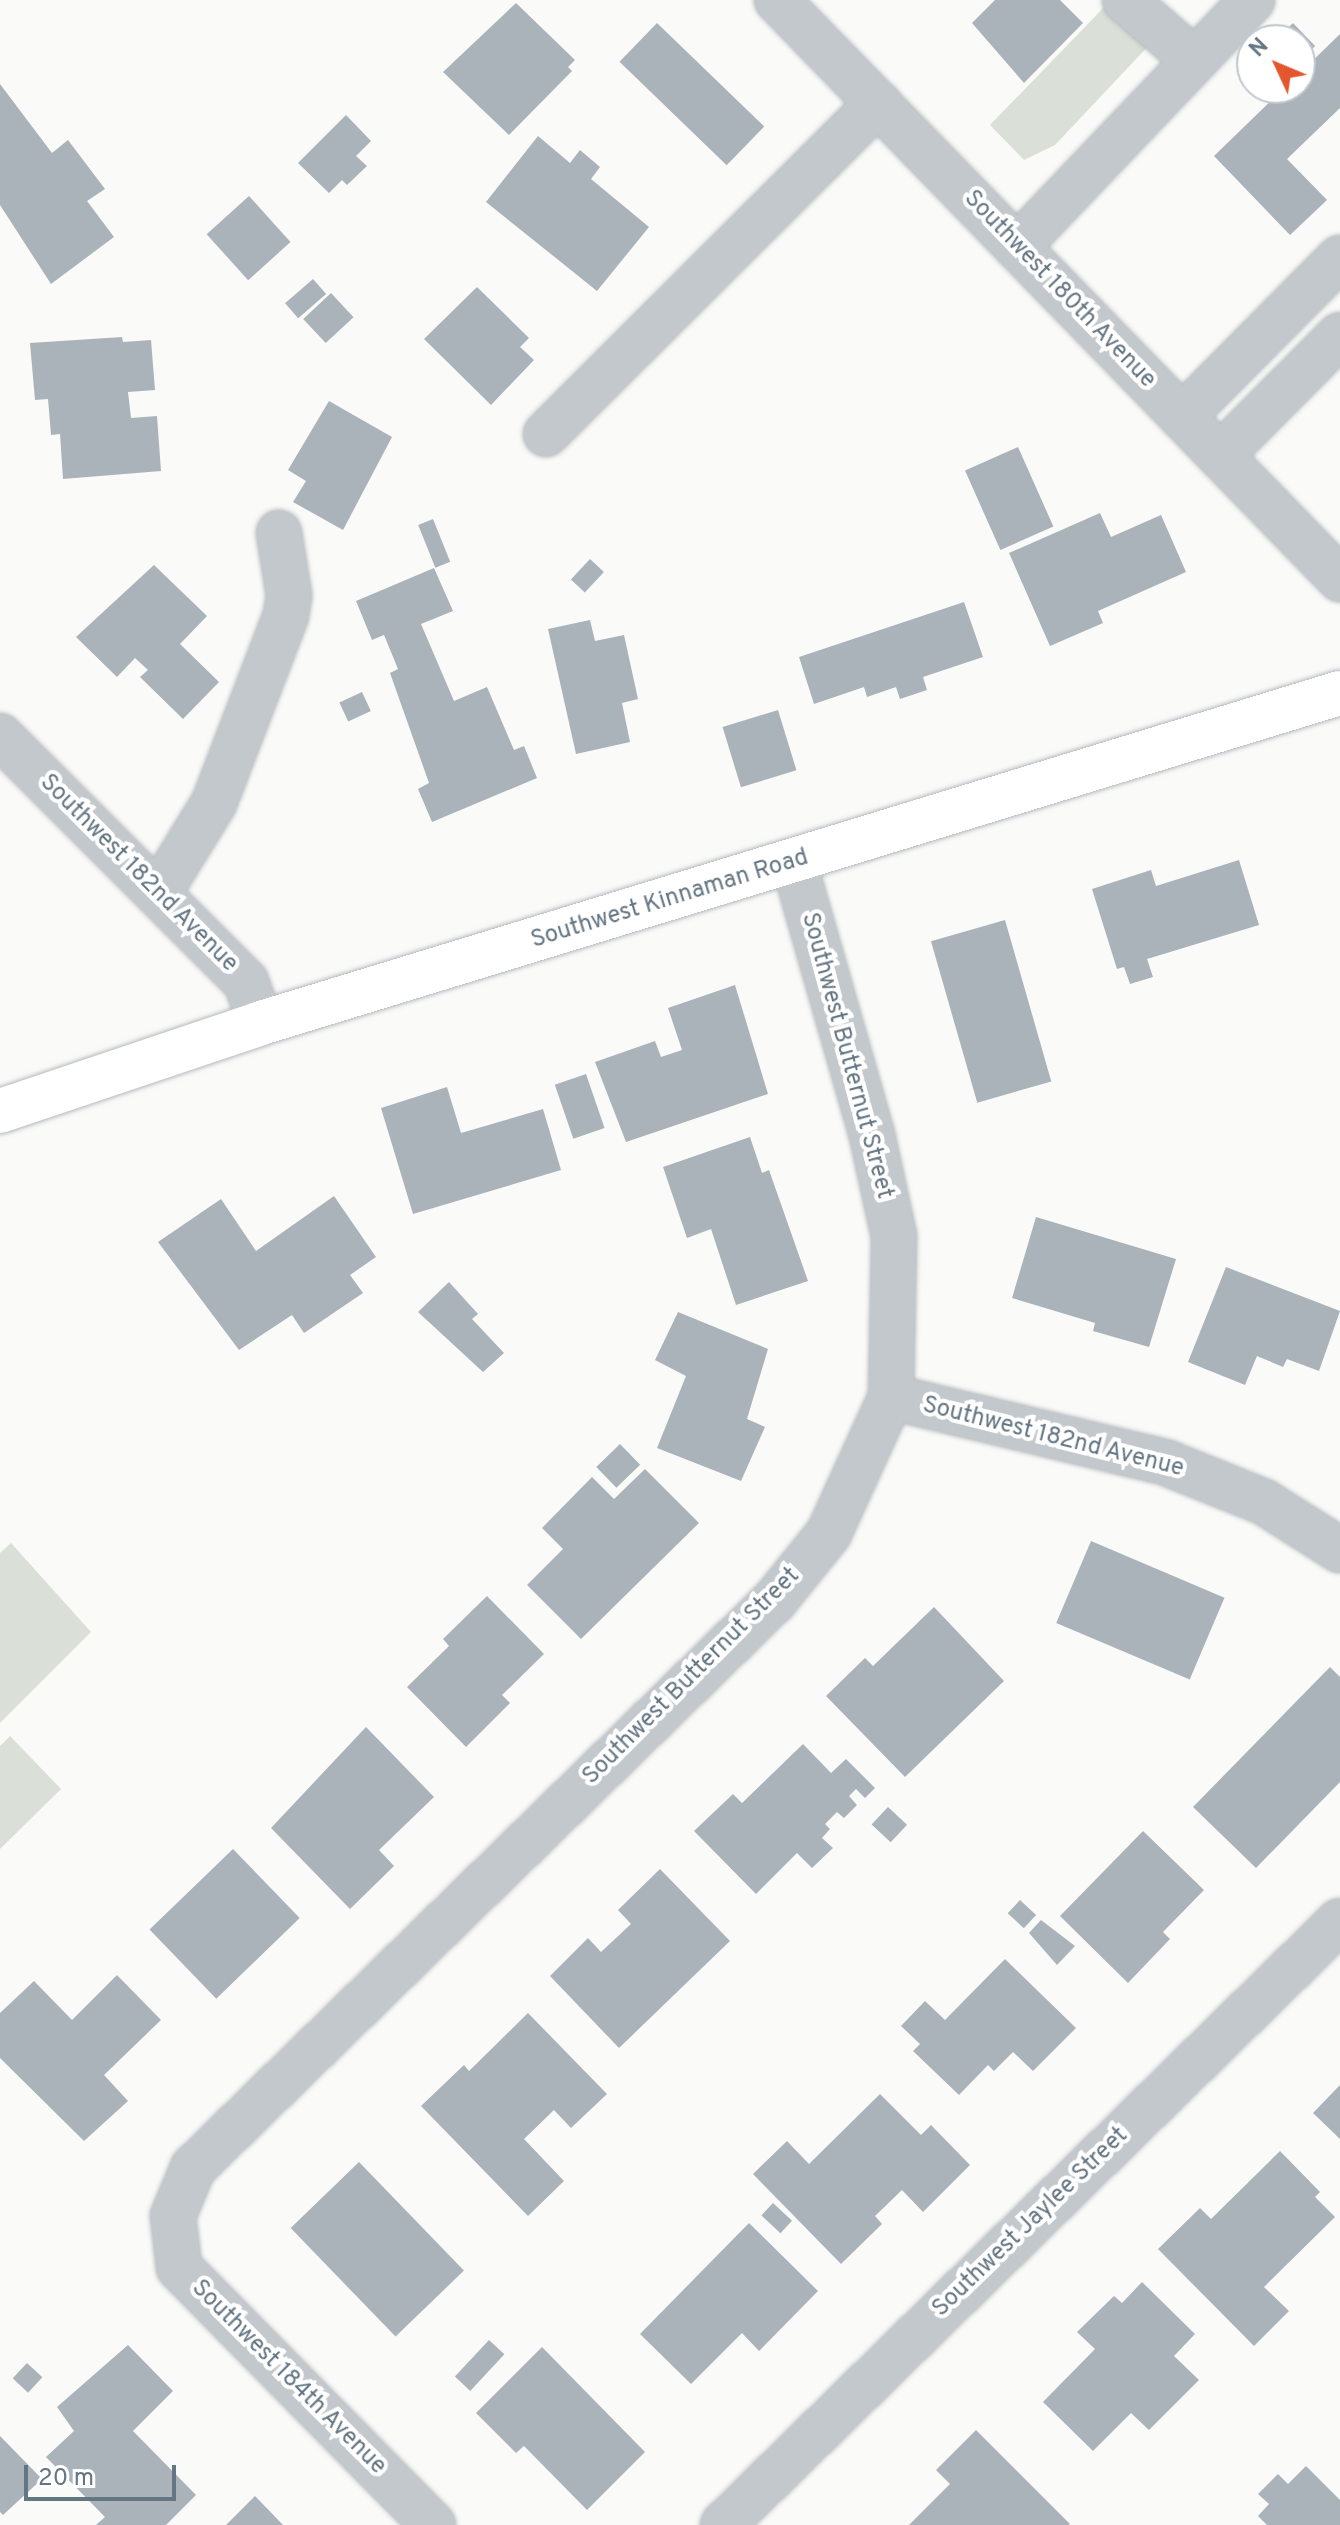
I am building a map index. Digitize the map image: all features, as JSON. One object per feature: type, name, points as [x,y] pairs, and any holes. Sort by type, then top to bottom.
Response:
[{"type":"main road","name":"Southwest Kinnaman Road","points":[[0,1111],[261,1023],[794,863],[1340,693]]},
{"type":"street","name":"Southwest 180th Avenue","points":[[777,0],[1340,579]]},
{"type":"street","points":[[1125,0],[1194,60]]},
{"type":"street","points":[[1017,247],[1252,0]]},
{"type":"street","points":[[546,434],[878,103]]},
{"type":"street","points":[[1182,417],[1340,258]]},
{"type":"street","points":[[1220,456],[1340,335]]},
{"type":"street","points":[[158,894],[214,803],[286,615],[289,595],[279,533]]},
{"type":"street","name":"Southwest 182nd Avenue","points":[[0,736],[246,982],[261,1023]]},
{"type":"street","name":"Southwest Butternut Street","points":[[173,2216],[193,2168],[775,1600],[829,1533],[891,1397],[894,1236],[872,1135],[794,863]]},
{"type":"street","name":"Southwest 182nd Avenue","points":[[891,1397],[1167,1463],[1264,1502],[1340,1550]]},
{"type":"street","name":"Southwest Jaylee Street","points":[[723,2525],[1340,1921]]},
{"type":"street","name":"Southwest 184th Avenue","points":[[173,2216],[179,2267],[433,2525]]},
{"type":"shaded area","points":[[1111,0],[1154,40],[1055,145],[1024,160],[990,125]]},
{"type":"shaded area","points":[[11,1543],[91,1632],[0,1723],[0,1553]]},
{"type":"shaded area","points":[[10,1736],[61,1789],[0,1849],[0,1746]]},
{"type":"building","points":[[995,0],[1060,0],[1083,23],[1024,83],[972,23]]},
{"type":"building","points":[[516,3],[575,60],[568,67],[572,71],[509,135],[443,72]]},
{"type":"building","points":[[657,23],[764,127],[727,165],[619,62]]},
{"type":"building","points":[[1340,34],[1340,108],[1287,159],[1327,200],[1290,235],[1214,156],[1268,104],[1316,104],[1316,57]]},
{"type":"building","points":[[0,84],[52,153],[68,140],[105,189],[87,201],[114,237],[51,284],[0,205]]},
{"type":"building","points":[[346,115],[371,141],[356,156],[367,166],[347,185],[342,180],[329,193],[298,163]]},
{"type":"building","points":[[538,136],[570,163],[580,150],[600,167],[591,179],[649,227],[597,291],[486,202]]},
{"type":"building","points":[[249,196],[290,242],[248,280],[207,234]]},
{"type":"building","points":[[313,279],[326,294],[298,318],[285,303]]},
{"type":"building","points":[[477,287],[529,338],[520,347],[534,360],[491,405],[424,339]]},
{"type":"building","points":[[331,293],[354,317],[326,343],[303,319]]},
{"type":"building","points":[[122,337],[123,342],[151,340],[155,390],[128,392],[131,418],[157,416],[161,471],[63,479],[60,434],[51,435],[48,399],[35,400],[30,343]]},
{"type":"building","points":[[329,401],[392,437],[343,530],[293,502],[306,481],[288,470]]},
{"type":"building","points":[[1018,447],[1053,526],[1000,550],[965,471]]},
{"type":"building","points":[[1100,513],[1111,537],[1161,515],[1186,572],[1098,611],[1103,623],[1050,646],[1009,553]]},
{"type":"building","points":[[433,519],[450,562],[435,568],[418,525]]},
{"type":"building","points":[[590,559],[604,572],[585,592],[571,579]]},
{"type":"building","points":[[154,565],[207,616],[180,644],[219,682],[183,719],[140,677],[148,670],[135,658],[117,677],[76,637]]},
{"type":"building","points":[[434,568],[453,611],[421,624],[454,701],[487,687],[514,750],[524,746],[537,778],[432,822],[418,789],[429,783],[390,673],[398,669],[384,635],[372,640],[356,601]]},
{"type":"building","points":[[964,602],[983,657],[923,677],[927,690],[900,699],[896,687],[867,697],[864,687],[814,704],[799,657]]},
{"type":"building","points":[[590,620],[595,641],[624,635],[638,699],[622,703],[630,742],[576,754],[548,629]]},
{"type":"building","points":[[362,692],[371,711],[348,722],[339,703]]},
{"type":"building","points":[[778,710],[796,770],[741,787],[723,727]]},
{"type":"building","points":[[1239,860],[1259,925],[1147,959],[1153,977],[1130,984],[1124,967],[1117,969],[1092,889],[1151,870],[1156,886]]},
{"type":"building","points":[[1005,920],[1051,1081],[977,1103],[931,941]]},
{"type":"building","points":[[735,985],[768,1094],[626,1142],[595,1062],[655,1041],[661,1057],[682,1050],[668,1008]]},
{"type":"building","points":[[586,1074],[605,1128],[573,1139],[555,1085]]},
{"type":"building","points":[[447,1087],[461,1133],[543,1109],[561,1170],[413,1214],[381,1108]]},
{"type":"building","points":[[750,1137],[762,1173],[769,1170],[808,1281],[736,1305],[711,1229],[687,1238],[663,1167]]},
{"type":"building","points":[[334,1196],[376,1257],[350,1275],[363,1293],[304,1333],[292,1315],[239,1350],[158,1242],[221,1199],[256,1251]]},
{"type":"building","points":[[1036,1217],[1176,1259],[1149,1347],[1093,1331],[1095,1323],[1012,1298]]},
{"type":"building","points":[[1226,1267],[1340,1311],[1319,1371],[1287,1359],[1283,1367],[1257,1356],[1245,1385],[1188,1362]]},
{"type":"building","points":[[449,1282],[478,1314],[472,1319],[504,1353],[483,1372],[418,1312]]},
{"type":"building","points":[[678,1312],[768,1349],[747,1419],[765,1427],[741,1481],[657,1448],[686,1376],[655,1360]]},
{"type":"building","points":[[620,1444],[640,1465],[616,1488],[596,1467]]},
{"type":"building","points":[[645,1469],[699,1523],[581,1639],[527,1585],[563,1549],[542,1528],[592,1477],[614,1499]]},
{"type":"building","points":[[1091,1541],[1224,1598],[1190,1680],[1056,1623]]},
{"type":"building","points":[[487,1596],[544,1654],[502,1695],[510,1703],[466,1747],[407,1687],[449,1646],[443,1639]]},
{"type":"building","points":[[934,1607],[1004,1681],[905,1777],[826,1696],[865,1658],[873,1666]]},
{"type":"building","points":[[1330,1667],[1340,1677],[1340,1782],[1256,1868],[1193,1807]]},
{"type":"building","points":[[366,1727],[434,1797],[379,1850],[394,1866],[350,1909],[271,1828]]},
{"type":"building","points":[[803,1744],[831,1773],[846,1759],[875,1788],[865,1798],[856,1789],[849,1796],[857,1805],[844,1818],[837,1812],[825,1824],[830,1829],[822,1838],[833,1848],[812,1868],[797,1853],[756,1894],[694,1831],[733,1794],[742,1803]]},
{"type":"building","points":[[888,1807],[907,1825],[891,1842],[872,1825]]},
{"type":"building","points":[[1143,1831],[1204,1890],[1163,1932],[1170,1939],[1128,1983],[1060,1916]]},
{"type":"building","points":[[233,1849],[300,1918],[216,1999],[150,1930]]},
{"type":"building","points":[[660,1869],[730,1941],[619,2048],[550,1976],[588,1938],[601,1952],[631,1924],[618,1910]]},
{"type":"building","points":[[1020,1900],[1036,1915],[1024,1928],[1008,1913]]},
{"type":"building","points":[[1041,1920],[1075,1946],[1057,1965],[1029,1933]]},
{"type":"building","points":[[1005,1959],[1076,2028],[1033,2071],[1013,2052],[994,2071],[988,2065],[959,2095],[913,2051],[920,2044],[901,2026],[925,2001],[945,2020]]},
{"type":"building","points":[[117,1975],[161,2020],[104,2075],[128,2101],[84,2141],[0,2058],[0,2013],[34,1981],[72,2020]]},
{"type":"building","points":[[528,2013],[607,2094],[571,2128],[554,2110],[524,2139],[564,2181],[528,2216],[421,2106],[464,2065],[469,2071]]},
{"type":"building","points":[[1340,2085],[1340,2139],[1313,2113]]},
{"type":"building","points":[[880,2094],[921,2135],[931,2125],[970,2165],[923,2212],[902,2190],[875,2216],[882,2224],[841,2264],[753,2174],[787,2141],[809,2164]]},
{"type":"building","points":[[1280,2151],[1320,2192],[1315,2197],[1335,2217],[1264,2287],[1289,2311],[1254,2346],[1158,2249],[1200,2208],[1211,2219]]},
{"type":"building","points":[[359,2162],[464,2271],[396,2337],[291,2228]]},
{"type":"building","points":[[773,2203],[792,2221],[780,2233],[761,2215]]},
{"type":"building","points":[[749,2223],[818,2291],[759,2351],[742,2333],[691,2384],[640,2334]]},
{"type":"building","points":[[1142,2282],[1195,2334],[1174,2356],[1199,2380],[1149,2430],[1131,2413],[1093,2451],[1043,2402],[1095,2349],[1077,2332],[1114,2296],[1122,2303]]},
{"type":"building","points":[[489,2340],[504,2354],[470,2391],[455,2377]]},
{"type":"building","points":[[128,2345],[173,2391],[133,2431],[196,2495],[166,2525],[96,2525],[105,2517],[46,2457],[74,2431],[57,2407]]},
{"type":"building","points":[[542,2347],[645,2452],[587,2510],[524,2446],[516,2453],[476,2413]]},
{"type":"building","points":[[27,2363],[42,2377],[28,2393],[13,2378]]},
{"type":"building","points":[[976,2430],[1070,2524],[909,2525],[950,2484],[936,2470]]},
{"type":"building","points":[[0,2436],[42,2479],[3,2515],[0,2512]]},
{"type":"building","points":[[1306,2466],[1340,2500],[1340,2525],[1267,2525],[1258,2516],[1269,2504],[1258,2494],[1278,2474],[1288,2484]]},
{"type":"building","points":[[255,2496],[283,2525],[226,2525]]}]
